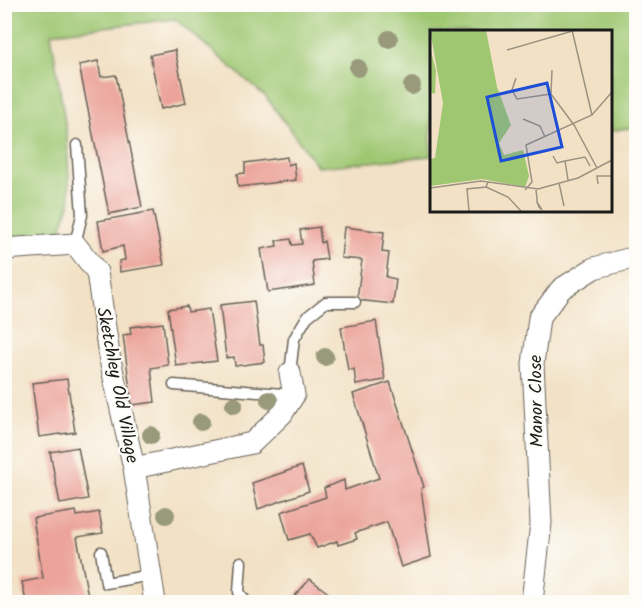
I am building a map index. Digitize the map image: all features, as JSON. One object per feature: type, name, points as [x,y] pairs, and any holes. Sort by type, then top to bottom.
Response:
[{"type":"street","points":[[4,249],[75,244]]},
{"type":"street","name":"Sketchley Old Village","points":[[75,244],[97,272],[109,355],[134,468],[156,603]]},
{"type":"street","name":"Manor Close","points":[[532,603],[541,523],[533,364],[538,318],[561,289],[594,268],[628,259],[636,260]]},
{"type":"street","points":[[134,468],[252,443],[282,414],[294,395],[290,373]]},
{"type":"lane","points":[[75,244],[81,215],[77,146]]},
{"type":"lane","points":[[290,373],[294,339],[307,317],[326,302],[355,302]]},
{"type":"lane","points":[[174,385],[294,395]]},
{"type":"lane","points":[[101,552],[106,582],[151,575]]},
{"type":"lane","points":[[241,562],[239,592],[246,603]]},
{"type":"green space","points":[[5,5],[636,5],[636,127],[611,131],[611,30],[430,30],[430,156],[318,167],[266,97],[175,19],[51,33],[67,135],[70,202],[61,230],[5,240]]},
{"type":"building","points":[[175,50],[186,103],[161,109],[150,55]]},
{"type":"building","points":[[98,61],[101,77],[116,75],[142,207],[109,214],[79,65]]},
{"type":"building","points":[[287,157],[288,165],[294,163],[296,180],[238,187],[237,174],[245,173],[245,163]]},
{"type":"building","points":[[153,211],[164,265],[120,272],[119,261],[125,260],[123,246],[103,251],[98,221]]},
{"type":"building","points":[[319,227],[321,243],[324,241],[327,259],[312,261],[315,285],[268,292],[261,249],[277,246],[276,241],[291,239],[292,245],[302,244],[300,230]]},
{"type":"building","points":[[344,227],[384,232],[382,252],[389,253],[386,277],[396,279],[393,304],[357,300],[362,260],[341,258]]},
{"type":"building","points":[[254,301],[260,345],[263,345],[265,362],[235,366],[234,357],[226,358],[220,305]]},
{"type":"building","points":[[187,306],[188,312],[209,309],[217,361],[176,366],[168,309]]},
{"type":"building","points":[[376,321],[385,380],[356,385],[354,369],[348,370],[341,327]]},
{"type":"building","points":[[163,323],[168,365],[151,368],[155,402],[132,405],[123,335],[131,334],[130,327]]},
{"type":"building","points":[[67,379],[75,432],[39,437],[32,383]]},
{"type":"building","points":[[390,382],[424,487],[421,489],[431,557],[401,567],[387,522],[355,533],[357,539],[338,545],[337,541],[317,548],[310,534],[289,540],[281,512],[326,497],[324,488],[344,480],[345,490],[379,478],[353,394]]},
{"type":"building","points":[[78,447],[88,499],[60,504],[50,452]]},
{"type":"building","points":[[302,466],[309,491],[258,509],[252,483]]},
{"type":"building","points":[[76,511],[77,516],[99,512],[103,533],[77,537],[89,602],[26,602],[22,582],[43,578],[33,518]]},
{"type":"building","points":[[310,579],[340,602],[294,602],[291,600]]}]
